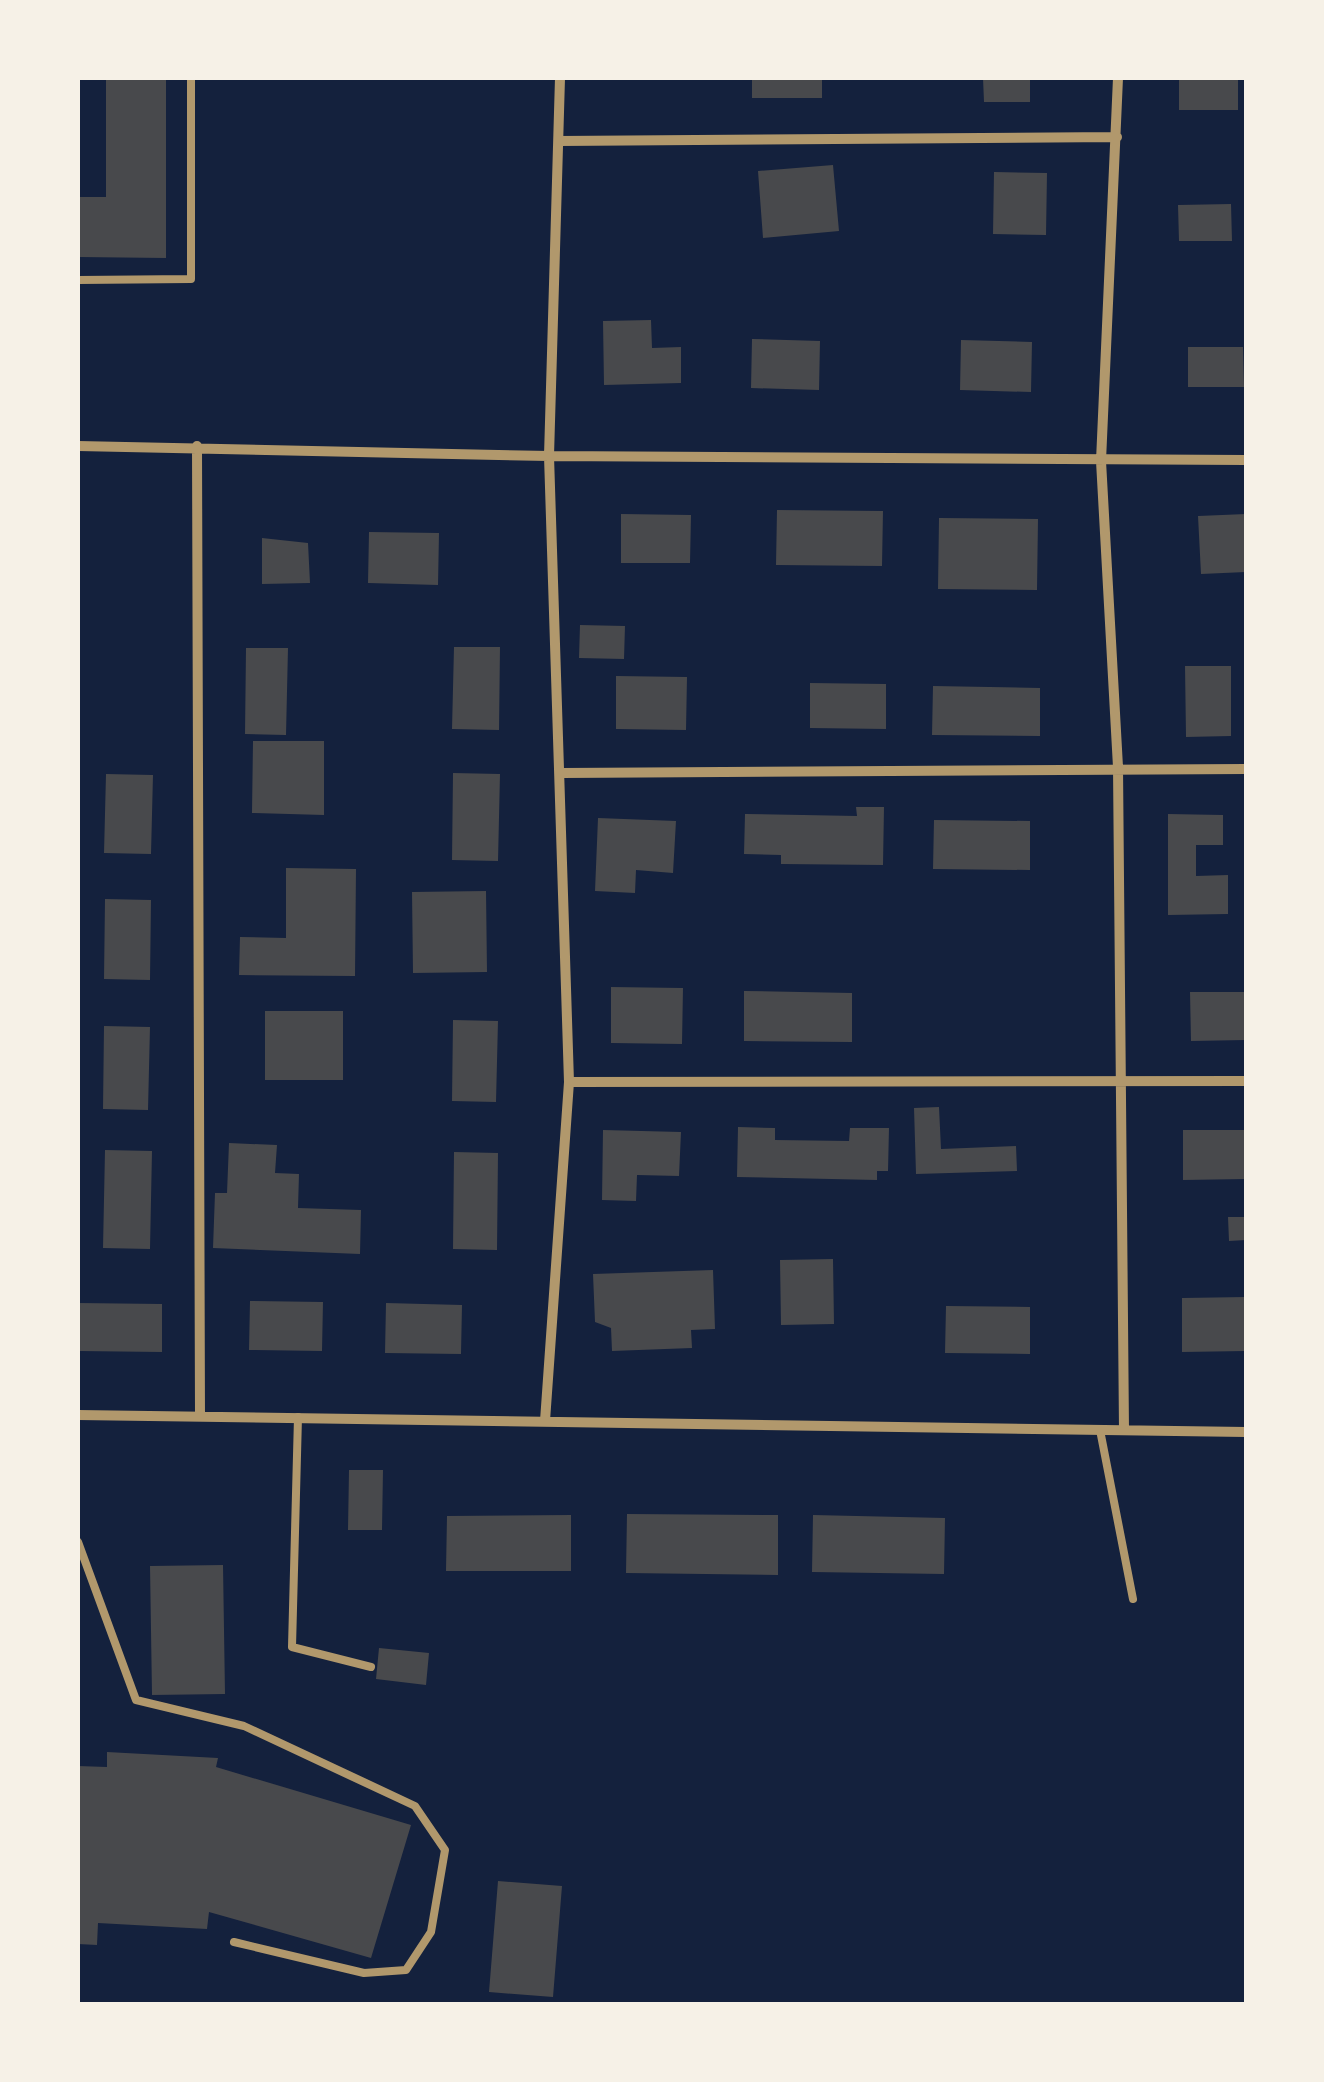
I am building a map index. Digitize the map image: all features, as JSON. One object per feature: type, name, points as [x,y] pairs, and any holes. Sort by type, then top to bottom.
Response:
[{"type":"street","points":[[545,1421],[569,1082],[549,456],[560,78]]},
{"type":"street","points":[[1118,78],[1101,461],[1118,767],[1124,1430]]},
{"type":"street","points":[[559,141],[1117,137]]},
{"type":"street","points":[[78,446],[549,456],[1246,460]]},
{"type":"street","points":[[197,446],[200,1416]]},
{"type":"street","points":[[562,773],[1246,769]]},
{"type":"street","points":[[569,1082],[1246,1081]]},
{"type":"street","points":[[78,1415],[1246,1432]]},
{"type":"lane","points":[[78,280],[191,279],[191,78]]},
{"type":"lane","points":[[298,1417],[292,1647],[372,1667]]},
{"type":"lane","points":[[1100,1430],[1133,1599]]},
{"type":"lane","points":[[78,1542],[136,1700],[244,1726],[415,1806],[445,1850],[431,1932],[406,1970],[364,1972],[234,1942]]},
{"type":"building","points":[[106,78],[166,78],[166,258],[78,257],[78,197],[106,197]]},
{"type":"building","points":[[752,78],[822,78],[822,98],[752,98]]},
{"type":"building","points":[[983,78],[1030,78],[1030,102],[984,102]]},
{"type":"building","points":[[1179,78],[1238,78],[1238,110],[1179,110]]},
{"type":"building","points":[[833,165],[839,231],[763,238],[758,171]]},
{"type":"building","points":[[994,172],[1047,173],[1046,235],[993,234]]},
{"type":"building","points":[[1231,204],[1232,241],[1179,241],[1178,205]]},
{"type":"building","points":[[651,320],[652,348],[681,347],[681,383],[604,385],[603,321]]},
{"type":"building","points":[[752,339],[820,341],[819,390],[751,388]]},
{"type":"building","points":[[961,340],[1032,342],[1031,392],[960,390]]},
{"type":"building","points":[[1188,347],[1243,347],[1244,387],[1188,387]]},
{"type":"building","points":[[777,510],[883,511],[882,566],[776,565]]},
{"type":"building","points":[[621,514],[691,515],[690,563],[621,563]]},
{"type":"building","points":[[1246,514],[1246,572],[1201,574],[1198,516]]},
{"type":"building","points":[[939,518],[1038,519],[1037,590],[938,589]]},
{"type":"building","points":[[369,532],[439,533],[438,585],[368,583]]},
{"type":"building","points":[[262,538],[308,543],[310,583],[262,584]]},
{"type":"building","points":[[580,625],[625,626],[624,659],[579,658]]},
{"type":"building","points":[[454,647],[500,647],[499,730],[452,729]]},
{"type":"building","points":[[246,648],[288,648],[286,735],[245,734]]},
{"type":"building","points":[[1185,666],[1231,666],[1231,736],[1186,737]]},
{"type":"building","points":[[616,676],[687,677],[686,730],[616,729]]},
{"type":"building","points":[[810,683],[886,684],[886,729],[810,728]]},
{"type":"building","points":[[933,686],[1040,688],[1040,736],[932,735]]},
{"type":"building","points":[[253,741],[324,741],[324,815],[252,813]]},
{"type":"building","points":[[453,773],[500,774],[498,861],[452,860]]},
{"type":"building","points":[[106,774],[153,775],[151,854],[104,853]]},
{"type":"building","points":[[856,807],[884,807],[883,865],[781,864],[781,855],[744,854],[745,814],[857,816]]},
{"type":"building","points":[[1168,814],[1223,815],[1223,845],[1196,845],[1196,876],[1228,875],[1228,914],[1168,915]]},
{"type":"building","points":[[598,818],[676,821],[673,873],[636,870],[635,893],[595,891]]},
{"type":"building","points":[[934,820],[1030,821],[1030,870],[933,869]]},
{"type":"building","points":[[286,868],[356,869],[355,976],[239,975],[240,937],[286,938]]},
{"type":"building","points":[[486,891],[487,972],[413,973],[412,892]]},
{"type":"building","points":[[105,899],[151,900],[150,980],[104,979]]},
{"type":"building","points":[[611,987],[683,988],[682,1044],[611,1043]]},
{"type":"building","points":[[744,991],[852,993],[852,1042],[744,1041]]},
{"type":"building","points":[[1190,992],[1246,992],[1246,1040],[1191,1041]]},
{"type":"building","points":[[265,1011],[343,1011],[343,1080],[265,1080]]},
{"type":"building","points":[[453,1020],[498,1021],[496,1102],[452,1101]]},
{"type":"building","points":[[104,1026],[150,1027],[148,1110],[103,1109]]},
{"type":"building","points":[[939,1107],[941,1149],[1016,1146],[1017,1171],[916,1174],[914,1108]]},
{"type":"building","points":[[738,1127],[775,1128],[775,1140],[849,1141],[850,1128],[889,1128],[888,1171],[877,1171],[877,1180],[737,1177]]},
{"type":"building","points":[[603,1130],[681,1132],[679,1176],[637,1175],[636,1201],[602,1200]]},
{"type":"building","points":[[1183,1130],[1246,1130],[1246,1179],[1183,1180]]},
{"type":"building","points":[[229,1143],[277,1145],[275,1173],[299,1174],[298,1208],[361,1210],[360,1254],[213,1248],[215,1193],[227,1193]]},
{"type":"building","points":[[105,1150],[152,1151],[150,1249],[103,1248]]},
{"type":"building","points":[[454,1152],[498,1153],[497,1250],[453,1249]]},
{"type":"building","points":[[1228,1217],[1246,1217],[1246,1240],[1229,1241]]},
{"type":"building","points":[[833,1259],[834,1324],[781,1325],[780,1260]]},
{"type":"building","points":[[713,1270],[715,1329],[691,1330],[692,1348],[612,1351],[611,1328],[595,1322],[593,1274]]},
{"type":"building","points":[[1246,1297],[1246,1351],[1182,1352],[1182,1298]]},
{"type":"building","points":[[250,1301],[323,1302],[322,1351],[249,1350]]},
{"type":"building","points":[[78,1303],[162,1304],[162,1352],[78,1351]]},
{"type":"building","points":[[386,1303],[462,1305],[461,1354],[385,1353]]},
{"type":"building","points":[[946,1306],[1030,1307],[1030,1354],[945,1353]]},
{"type":"building","points":[[349,1470],[383,1470],[382,1530],[348,1530]]},
{"type":"building","points":[[627,1514],[778,1515],[778,1575],[626,1573]]},
{"type":"building","points":[[571,1515],[571,1571],[446,1571],[447,1516]]},
{"type":"building","points":[[813,1515],[945,1518],[944,1574],[812,1572]]},
{"type":"building","points":[[223,1565],[225,1694],[152,1695],[150,1566]]},
{"type":"building","points":[[379,1648],[429,1653],[426,1685],[376,1679]]},
{"type":"building","points":[[107,1752],[218,1758],[216,1767],[411,1825],[371,1958],[209,1912],[207,1929],[98,1923],[97,1945],[78,1944],[78,1766],[107,1767]]},
{"type":"building","points":[[498,1881],[562,1886],[553,1997],[489,1992]]}]
